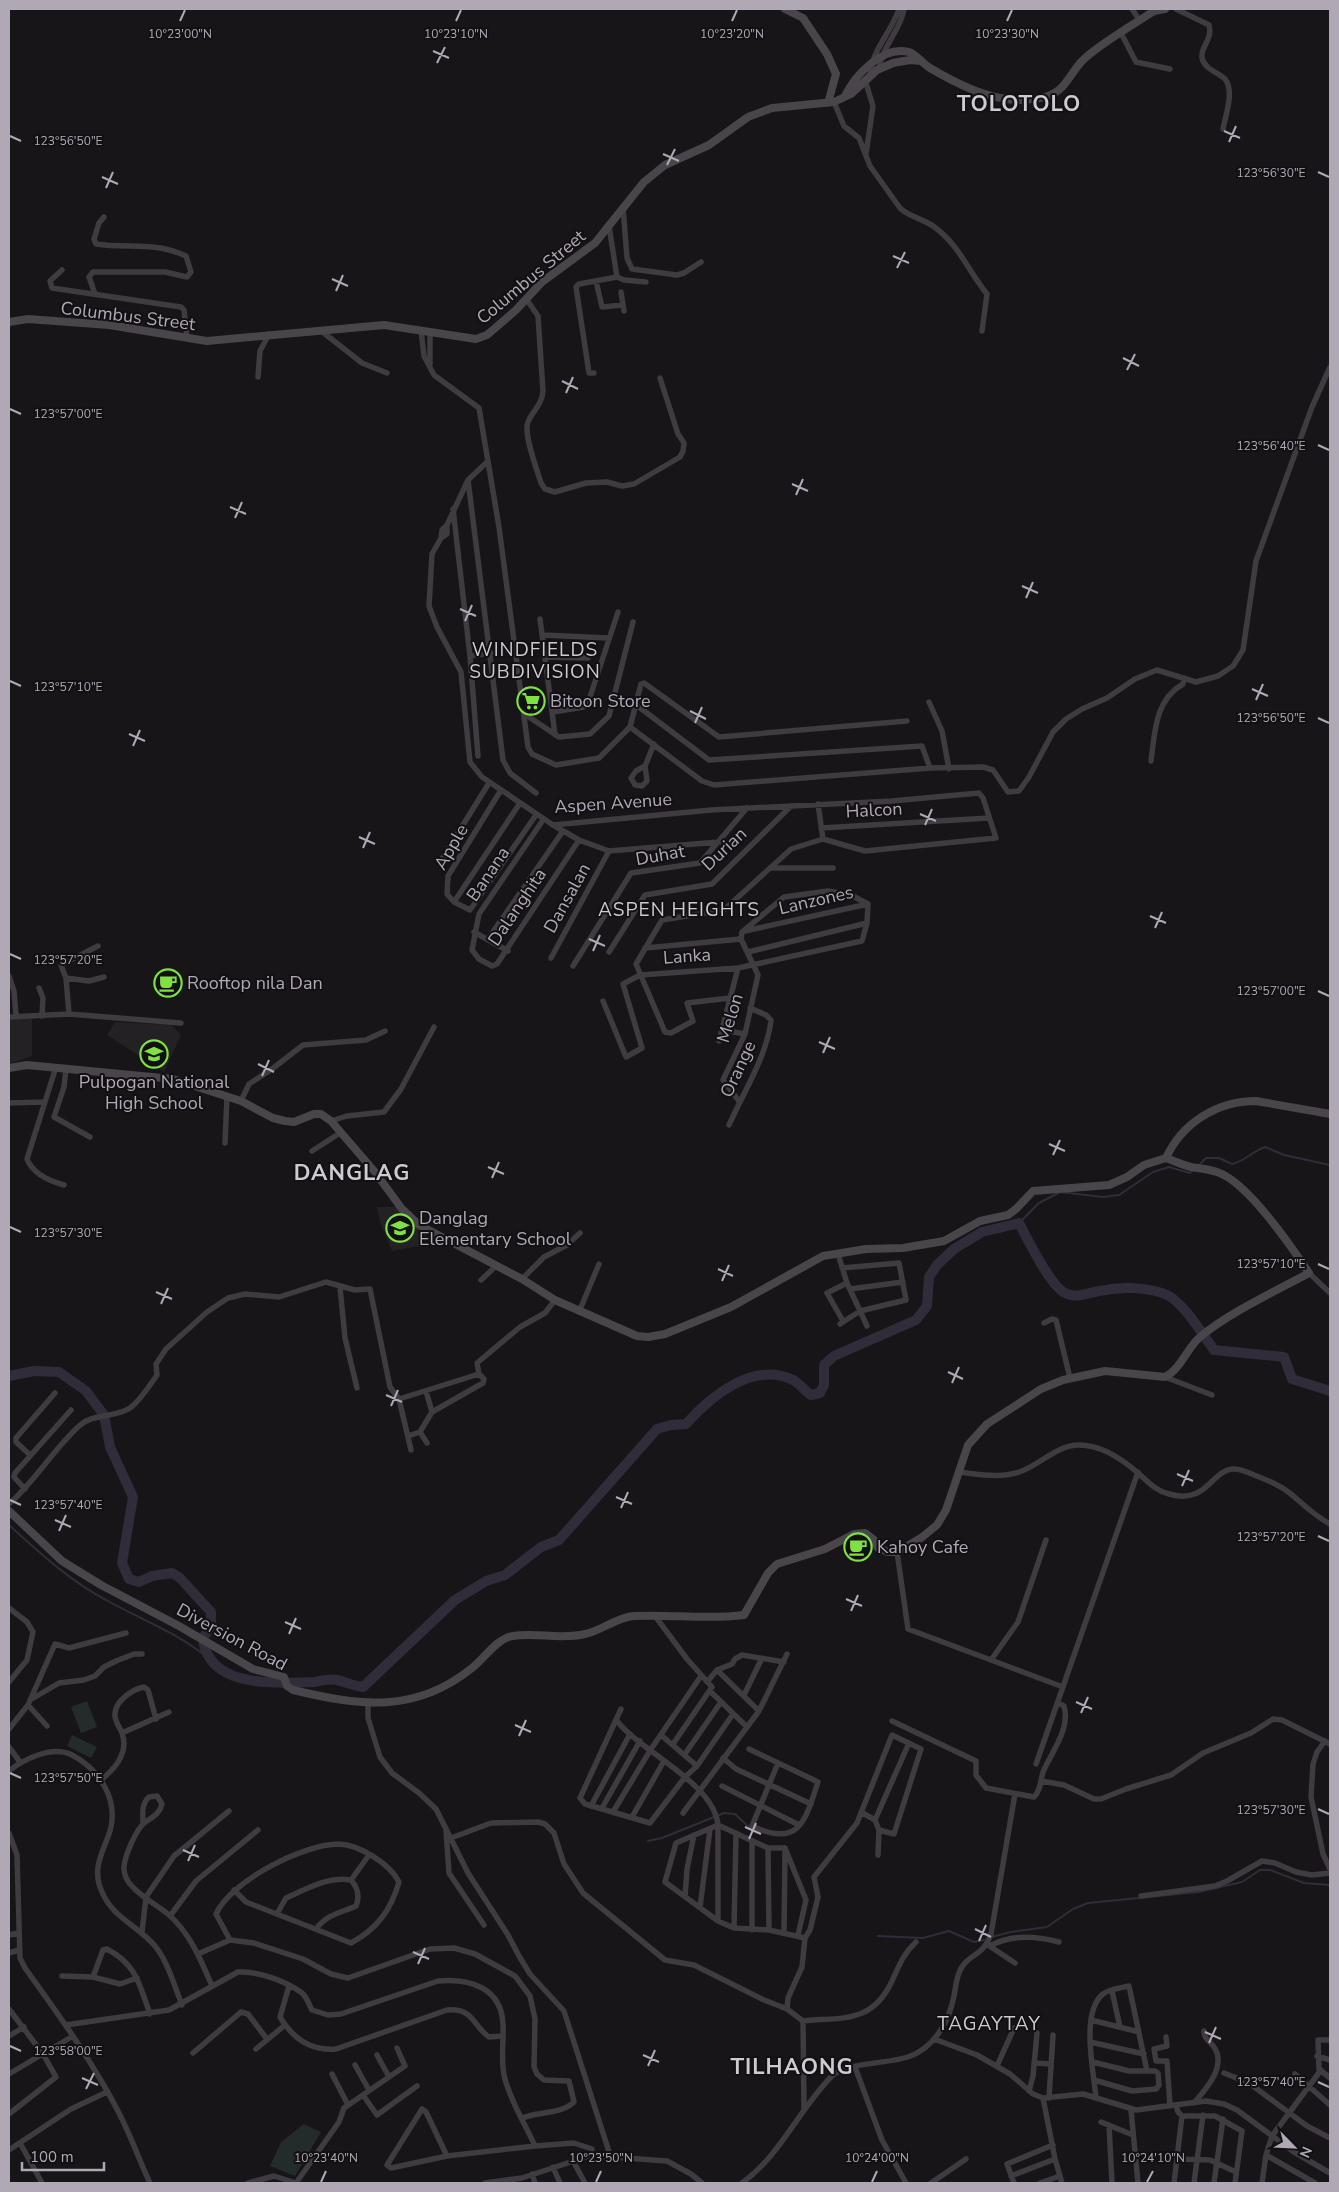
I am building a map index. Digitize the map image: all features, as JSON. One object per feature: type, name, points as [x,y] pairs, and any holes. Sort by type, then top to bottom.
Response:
[{"type":"street","points":[[785,9],[803,18],[827,54],[836,74],[831,103],[844,126],[859,138],[870,166],[905,213],[936,227],[961,253],[987,294],[982,331]]},
{"type":"street","points":[[879,69],[880,58],[899,9]]},
{"type":"street","points":[[866,156],[873,106],[867,78],[871,63],[893,28],[903,16],[904,9]]},
{"type":"street","points":[[1132,9],[1140,20]]},
{"type":"street","points":[[921,61],[956,83],[990,96],[1030,100],[1056,93],[1064,86],[1082,61],[1154,11],[1165,9]]},
{"type":"street","points":[[1176,9],[1209,25],[1211,33],[1203,49],[1202,58],[1206,66],[1225,79],[1228,86],[1223,129]]},
{"type":"street","points":[[1121,33],[1136,62],[1170,69]]},
{"type":"street","name":"Columbus Street","points":[[845,96],[851,83],[871,63],[880,58],[904,51],[912,53],[921,61]]},
{"type":"street","name":"Columbus Street","points":[[9,322],[28,320],[100,325],[207,341],[320,329],[384,325],[464,338],[476,339],[487,336],[527,300],[542,282],[595,243],[644,182],[666,165],[709,145],[748,117],[772,108],[831,103],[852,94],[867,78],[879,69],[893,63],[910,60],[921,61]]},
{"type":"street","points":[[623,207],[627,258],[632,269],[684,274],[701,262]]},
{"type":"street","points":[[95,294],[89,277],[92,272],[165,272],[187,277],[191,272],[186,256],[172,250],[151,245],[116,247],[96,244],[94,239],[99,223],[104,217]]},
{"type":"street","points":[[609,226],[617,277]]},
{"type":"street","points":[[62,270],[50,281],[52,288],[178,306],[184,310],[187,337]]},
{"type":"street","points":[[594,373],[589,372],[575,291],[579,284],[617,277],[624,280],[646,282]]},
{"type":"street","points":[[596,281],[602,307],[624,308],[622,292]]},
{"type":"street","points":[[527,300],[538,316],[543,391],[542,400],[528,420],[527,432],[541,483],[545,489],[555,492],[576,485],[600,482],[622,486],[634,484],[680,456],[684,443],[678,434],[660,378]]},
{"type":"street","points":[[320,329],[362,363],[387,373]]},
{"type":"street","points":[[421,330],[424,356],[434,374],[479,408],[499,527],[526,715],[528,747],[532,754],[556,765],[599,758],[630,727],[640,684],[644,682],[719,737],[907,721]]},
{"type":"street","points":[[430,332],[430,366]]},
{"type":"street","points":[[258,378],[260,351],[269,334]]},
{"type":"street","points":[[630,727],[702,781],[714,785],[930,768],[984,767],[994,770],[1008,792],[1019,791],[1030,777],[1053,732],[1066,719],[1107,698],[1135,679],[1157,670],[1196,682],[1218,676],[1233,666],[1243,650],[1256,561],[1312,407],[1330,367]]},
{"type":"street","name":"Aspen Avenue","points":[[487,462],[468,480],[447,525],[442,530],[441,538],[432,554],[429,606],[437,627],[460,672],[470,762],[474,770],[489,783],[553,825],[747,808],[979,793],[983,798],[989,818]]},
{"type":"street","points":[[468,480],[506,767],[536,793]]},
{"type":"street","points":[[453,509],[470,656],[478,756]]},
{"type":"street","points":[[553,712],[584,707],[588,703],[618,612]]},
{"type":"street","points":[[540,619],[555,735]]},
{"type":"street","points":[[526,715],[555,735],[563,738],[590,734],[609,716],[633,622]]},
{"type":"street","points":[[542,635],[609,638]]},
{"type":"street","points":[[470,656],[491,653]]},
{"type":"street","points":[[545,657],[588,658]]},
{"type":"street","points":[[1151,761],[1156,721],[1164,701],[1171,691],[1183,684],[1184,678]]},
{"type":"street","points":[[929,702],[942,731],[949,769]]},
{"type":"street","points":[[635,704],[709,760],[922,746],[930,768]]},
{"type":"street","points":[[645,766],[654,744]]},
{"type":"street","points":[[440,862],[489,783]]},
{"type":"street","name":"Apple","points":[[454,902],[447,894],[448,876],[501,790]]},
{"type":"street","points":[[520,803],[454,902],[470,910],[536,815]]},
{"type":"street","points":[[818,804],[823,839]]},
{"type":"street","name":"Durian","points":[[609,952],[645,895],[712,884],[791,806]]},
{"type":"street","name":"Duhat","points":[[573,966],[631,873],[700,863],[747,808]]},
{"type":"street","points":[[730,998],[687,1003],[692,1021],[671,1033],[665,1032],[636,964],[662,920],[724,910],[792,849],[823,839],[865,851],[996,838],[989,818]]},
{"type":"street","name":"Halcon","points":[[821,828],[989,818]]},
{"type":"street","name":"Banana","points":[[472,950],[479,914],[543,820]]},
{"type":"street","points":[[553,825],[579,840],[609,851],[719,842]]},
{"type":"street","points":[[488,939],[563,831]]},
{"type":"street","name":"Dalanghita","points":[[472,950],[479,959],[492,966],[497,964],[508,951],[579,840]]},
{"type":"street","name":"Dansalan","points":[[551,958],[609,851]]},
{"type":"street","points":[[770,868],[833,868]]},
{"type":"street","points":[[645,948],[741,939],[742,932],[784,898],[828,891],[851,895],[868,904]]},
{"type":"street","name":"Lanka","points":[[603,1001],[626,1057],[642,1048],[623,984],[640,974],[738,968],[862,941],[867,923],[868,904]]},
{"type":"street","name":"Lanzones","points":[[742,932],[868,904]]},
{"type":"street","points":[[748,952],[867,923]]},
{"type":"street","points":[[474,932],[508,951]]},
{"type":"street","name":"Melon","points":[[740,1101],[723,1080],[745,1034],[758,975],[741,939]]},
{"type":"street","points":[[69,1014],[66,978],[60,967],[62,964],[98,946]]},
{"type":"street","points":[[719,1041],[738,968]]},
{"type":"street","points":[[9,976],[14,991],[16,1016]]},
{"type":"street","points":[[66,978],[89,981],[104,977]]},
{"type":"street","points":[[39,988],[43,998],[42,1016]]},
{"type":"street","name":"Orange","points":[[729,1125],[765,1050],[771,1020],[766,1015],[750,1008]]},
{"type":"street","points":[[9,1017],[69,1014],[181,1023]]},
{"type":"street","points":[[312,1151],[347,1116],[384,1112],[401,1089],[434,1027]]},
{"type":"street","points":[[723,1030],[745,1034]]},
{"type":"street","points":[[241,1101],[248,1084],[304,1045],[366,1040],[385,1031]]},
{"type":"street","points":[[9,1068],[27,1065],[160,1076],[241,1101],[273,1118],[294,1122],[314,1114],[321,1114],[336,1126],[409,1218],[495,1267],[522,1279],[555,1300],[636,1336],[648,1337],[665,1334],[739,1304],[822,1256],[866,1249],[904,1248],[944,1241],[980,1221],[1008,1215],[1016,1210],[1032,1190],[1109,1185],[1127,1177],[1144,1165],[1166,1158],[1191,1167],[1202,1168],[1225,1175],[1240,1188],[1280,1232],[1309,1272],[1330,1293]]},
{"type":"street","points":[[56,1068],[27,1161],[36,1172],[64,1185]]},
{"type":"street","points":[[66,1069],[64,1087],[54,1117],[90,1136]]},
{"type":"street","points":[[225,1143],[227,1096]]},
{"type":"street","points":[[1166,1158],[1173,1143],[1198,1118],[1213,1110],[1245,1101],[1330,1114]]},
{"type":"street","points":[[9,1103],[44,1102]]},
{"type":"street","points":[[522,1279],[544,1257],[567,1245],[580,1234]]},
{"type":"street","points":[[838,1254],[847,1283],[867,1326]]},
{"type":"street","points":[[842,1268],[899,1262],[906,1300],[860,1311],[842,1323],[827,1293],[847,1283]]},
{"type":"street","points":[[579,1312],[599,1264]]},
{"type":"street","points":[[481,1280],[495,1267]]},
{"type":"street","points":[[1166,1377],[1174,1371],[1200,1337],[1246,1307],[1309,1272]]},
{"type":"street","points":[[9,1504],[25,1489],[78,1427],[85,1422],[107,1414],[125,1410],[134,1404],[157,1375],[156,1364],[162,1354],[190,1326],[228,1298],[246,1294],[279,1297],[326,1282],[355,1290],[370,1289],[390,1387],[399,1399],[411,1450]]},
{"type":"street","points":[[850,1289],[903,1282]]},
{"type":"street","points":[[340,1287],[345,1338],[357,1388]]},
{"type":"street","points":[[408,1436],[420,1432],[432,1412],[483,1383],[484,1379],[479,1374],[477,1363],[520,1327],[545,1313],[555,1300]]},
{"type":"street","points":[[1044,1323],[1052,1319],[1056,1320],[1070,1378]]},
{"type":"street","points":[[1063,1687],[908,1629],[897,1552],[921,1538],[937,1525],[946,1510],[968,1445],[987,1424],[1041,1388],[1070,1378],[1105,1371],[1166,1377],[1212,1395]]},
{"type":"street","points":[[399,1399],[479,1374]]},
{"type":"street","points":[[426,1391],[432,1412]]},
{"type":"street","points":[[30,1455],[16,1442],[16,1438],[55,1393]]},
{"type":"street","points":[[25,1489],[14,1476],[30,1455],[71,1410]]},
{"type":"street","points":[[420,1432],[427,1443]]},
{"type":"street","points":[[958,1472],[1000,1475],[1015,1473],[1067,1447],[1081,1445],[1104,1450],[1138,1472],[1154,1487],[1167,1494],[1176,1496],[1205,1490],[1222,1473],[1233,1469],[1240,1470],[1278,1486],[1306,1509],[1330,1524]]},
{"type":"street","points":[[1036,1764],[1138,1472]]},
{"type":"street","name":"Diversion Road","points":[[9,1511],[62,1561],[101,1585],[179,1626],[253,1669],[285,1680],[293,1690],[368,1704],[401,1702],[425,1696],[464,1674],[490,1653],[500,1640],[511,1636],[567,1637],[592,1632],[631,1616],[703,1618],[744,1615],[768,1572],[777,1564],[825,1549],[854,1534],[864,1533],[874,1540],[878,1548],[888,1552],[897,1552]]},
{"type":"street","points":[[991,1660],[1018,1622],[1046,1540]]},
{"type":"street","points":[[9,1608],[27,1622],[33,1632],[27,1660],[9,1682]]},
{"type":"street","points":[[655,1616],[701,1676],[712,1687],[673,1744]]},
{"type":"street","points":[[9,1729],[29,1702],[55,1644],[69,1648],[126,1633]]},
{"type":"street","points":[[29,1702],[59,1684],[84,1680],[95,1676],[104,1667],[116,1661],[134,1654],[142,1654]]},
{"type":"street","points":[[682,1813],[759,1711],[787,1654]]},
{"type":"street","points":[[707,1682],[717,1670],[732,1664],[735,1659],[742,1656],[784,1662]]},
{"type":"street","points":[[744,1695],[762,1658]]},
{"type":"street","points":[[717,1670],[759,1711]]},
{"type":"street","points":[[613,1812],[651,1749],[701,1676]]},
{"type":"street","points":[[101,1780],[110,1772],[124,1752],[125,1741],[115,1714],[117,1706],[137,1689],[144,1687],[148,1690],[156,1719]]},
{"type":"street","points":[[710,1691],[746,1726]]},
{"type":"street","points":[[29,1702],[47,1726]]},
{"type":"street","points":[[685,1754],[721,1702]]},
{"type":"street","points":[[892,1721],[976,1761],[976,1776],[986,1788],[1034,1797],[1039,1792],[1044,1771],[1056,1750],[1065,1717],[1064,1706],[1058,1703]]},
{"type":"street","points":[[368,1704],[368,1718],[380,1757],[392,1773],[436,1808],[468,1873],[508,1935],[530,1974],[564,2010],[579,2052],[611,2158]]},
{"type":"street","points":[[621,1709],[580,1798],[585,1804],[650,1823],[685,1777],[697,1766],[733,1714]]},
{"type":"street","points":[[122,1733],[169,1712]]},
{"type":"street","points":[[1042,1781],[1064,1785],[1094,1799],[1101,1799],[1126,1788],[1171,1775],[1203,1754],[1251,1733],[1273,1719],[1282,1720],[1327,1742],[1317,1752],[1311,1797],[1323,1854],[1330,1869]]},
{"type":"street","points":[[617,1721],[630,1734],[685,1777],[712,1805],[717,1816],[718,1825],[718,1921]]},
{"type":"street","points":[[875,1820],[911,1731]]},
{"type":"street","points":[[591,1806],[630,1734]]},
{"type":"street","points":[[661,1735],[697,1766]]},
{"type":"street","points":[[787,2009],[788,1998],[802,1967],[805,1938],[810,1930],[818,1897],[814,1877],[857,1823],[892,1735],[921,1749],[894,1834],[879,1830]]},
{"type":"street","points":[[602,1808],[640,1741]]},
{"type":"street","points":[[9,1747],[20,1762]]},
{"type":"street","points":[[749,1749],[818,1782],[811,1804],[799,1825],[790,1834],[780,1836],[752,1826],[778,1763]]},
{"type":"street","points":[[9,1771],[20,1762],[52,1752],[68,1753],[82,1761],[101,1780],[105,1786],[112,1813],[110,1830],[97,1866],[98,1882],[114,1912],[142,1932],[156,1948],[182,2004]]},
{"type":"street","points":[[723,1758],[736,1769],[811,1804]]},
{"type":"street","points":[[632,1817],[664,1761]]},
{"type":"street","points":[[722,1786],[799,1825]]},
{"type":"street","points":[[988,1945],[1015,1794]]},
{"type":"street","points":[[143,1824],[143,1808],[146,1800],[149,1797],[157,1796],[162,1804],[159,1812],[143,1824],[128,1850],[124,1869],[126,1878],[132,1886],[170,1916],[182,1929],[198,1954],[212,1986]]},
{"type":"street","points":[[142,1932],[146,1897],[174,1856],[229,1811]]},
{"type":"street","points":[[861,1812],[875,1820],[879,1830],[878,1855]]},
{"type":"street","points":[[451,1838],[497,1822],[538,1822],[546,1824],[554,1833],[564,1864],[583,1893],[665,1960],[694,1965],[764,2000],[787,2009],[803,2021],[854,2017],[864,2014],[888,1989],[900,1960],[916,1942]]},
{"type":"street","points":[[718,1825],[676,1843],[665,1882],[718,1921],[734,1928],[769,1930],[805,1938]]},
{"type":"street","points":[[718,1825],[768,1848],[785,1848]]},
{"type":"street","points":[[446,1829],[449,1872],[484,1925]]},
{"type":"street","points":[[700,1907],[710,1829]]},
{"type":"street","points":[[170,1916],[196,1881],[258,1830]]},
{"type":"street","points":[[9,1833],[17,1855],[19,1950],[25,1968],[66,2025],[107,2092],[137,2148],[150,2183]]},
{"type":"street","points":[[734,1928],[736,1833]]},
{"type":"street","points":[[685,1897],[687,1869],[694,1835]]},
{"type":"street","points":[[752,1842],[752,1930]]},
{"type":"street","points":[[230,1940],[216,1914],[219,1907],[234,1890],[256,1873],[304,1853],[327,1846],[353,1846],[394,1872],[399,1882],[388,1912],[364,1936],[351,1943],[316,1930],[278,1912],[246,1902],[234,1890]]},
{"type":"street","points":[[768,1848],[769,1930]]},
{"type":"street","points":[[785,1848],[806,1900],[798,1935]]},
{"type":"street","points":[[784,1933],[785,1848]]},
{"type":"street","points":[[351,1880],[369,1855]]},
{"type":"street","points":[[1141,1896],[1215,1886],[1262,1861],[1275,1862],[1296,1872],[1312,1875],[1330,1873]]},
{"type":"street","points":[[278,1912],[286,1898],[333,1881],[351,1880]]},
{"type":"street","points":[[316,1930],[322,1922],[333,1914],[356,1906],[359,1898],[351,1880]]},
{"type":"street","points":[[9,1935],[18,1932]]},
{"type":"street","points":[[742,2183],[756,2173],[770,2158],[804,2110],[833,2075],[844,2069],[909,2056],[923,2050],[934,2039],[952,2005],[961,1967],[988,1945],[1005,1938],[1015,1937],[1059,1942]]},
{"type":"street","points":[[198,1954],[230,1940],[254,1943],[302,1959],[331,1974],[348,1978],[430,1949],[454,1948],[468,1952],[498,1966],[515,1976],[530,1996],[535,2019],[534,2067],[537,2074],[544,2080],[569,2081],[574,2102],[566,2109],[522,2118]]},
{"type":"street","points":[[988,1945],[1014,1962]]},
{"type":"street","points":[[93,1977],[102,1952],[107,1949],[126,1961],[137,1978],[150,2014]]},
{"type":"street","points":[[9,1953],[19,1950]]},
{"type":"street","points":[[66,2025],[150,2014],[182,2004],[232,1973],[251,1971],[289,1986],[304,1994],[312,2010],[328,2015],[341,2014],[438,1981],[471,1982],[482,1986],[493,1996],[501,2008],[504,2078],[535,2146]]},
{"type":"street","points":[[62,1976],[93,1977],[120,1984],[137,1978]]},
{"type":"street","points":[[289,1986],[280,2011],[280,2017],[295,2038],[311,2047],[324,2050],[336,2049],[453,2009],[468,2015],[477,2022],[489,2037],[503,2036]]},
{"type":"street","points":[[1096,2098],[1090,2042],[1090,2020],[1099,1999],[1112,1991],[1129,1986],[1147,2071]]},
{"type":"street","points":[[1112,1991],[1120,2027]]},
{"type":"street","points":[[9,2009],[24,2027],[55,2074],[55,2080],[9,2114]]},
{"type":"street","points":[[193,2053],[241,2012],[248,2014],[267,2039]]},
{"type":"street","points":[[1090,2020],[1139,2032]]},
{"type":"street","points":[[803,2021],[804,2110]]},
{"type":"street","points":[[256,2049],[285,2026]]},
{"type":"street","points":[[9,2036],[24,2027]]},
{"type":"street","points":[[997,2066],[1014,2028]]},
{"type":"street","points":[[1194,2103],[1209,2085],[1217,2064],[1217,2052],[1205,2038],[1204,2030]]},
{"type":"street","points":[[1029,2091],[1037,2033]]},
{"type":"street","points":[[1053,2035],[1046,2098],[1055,2159],[1062,2183]]},
{"type":"street","points":[[9,2074],[72,2036]]},
{"type":"street","points":[[1166,2037],[1167,2046],[1154,2050],[1156,2061],[1167,2061],[1173,2105],[1178,2112],[1182,2116],[1215,2116],[1242,2131],[1234,2183]]},
{"type":"street","points":[[934,2039],[965,2049],[1010,2074],[1029,2091],[1046,2098],[1079,2094],[1131,2110],[1211,2100],[1231,2106],[1272,2136],[1330,2173]]},
{"type":"street","points":[[1330,2040],[1318,2040],[1317,2056],[1321,2070],[1330,2078]]},
{"type":"street","points":[[1090,2042],[1144,2054]]},
{"type":"street","points":[[248,2183],[274,2176],[296,2183],[338,2122],[342,2109],[405,2066],[397,2048]]},
{"type":"street","points":[[377,2055],[388,2077]]},
{"type":"street","points":[[1317,2056],[1330,2060]]},
{"type":"street","points":[[1092,2062],[1129,2071],[1158,2073],[1158,2088],[1132,2091],[1094,2080]]},
{"type":"street","points":[[1034,2063],[1051,2064]]},
{"type":"street","points":[[355,2066],[369,2090]]},
{"type":"street","points":[[855,2067],[882,2140],[906,2183]]},
{"type":"street","points":[[1262,2183],[1266,2155],[1272,2136],[1321,2070]]},
{"type":"street","points":[[332,2074],[348,2105]]},
{"type":"street","points":[[1224,2074],[1249,2083],[1307,2126],[1330,2138]]},
{"type":"street","points":[[1295,2074],[1330,2105]]},
{"type":"street","points":[[363,2095],[377,2115],[417,2086]]},
{"type":"street","points":[[9,2150],[71,2109],[107,2092]]},
{"type":"street","points":[[447,2156],[426,2112],[422,2109],[387,2165],[391,2168],[447,2156],[535,2146],[574,2143],[592,2149]]},
{"type":"street","points":[[1131,2110],[1138,2183]]},
{"type":"street","points":[[1194,2183],[1203,2115]]},
{"type":"street","points":[[1174,2183],[1182,2116]]},
{"type":"street","points":[[1214,2183],[1223,2119]]},
{"type":"street","points":[[1101,2122],[1133,2135]]},
{"type":"street","points":[[1109,2125],[1112,2183]]},
{"type":"street","points":[[20,2143],[42,2183]]},
{"type":"street","points":[[1014,2183],[1007,2164],[1053,2145]]},
{"type":"street","points":[[1266,2155],[1315,2183]]},
{"type":"street","points":[[485,2183],[522,2178],[589,2156],[667,2161],[691,2174],[702,2183]]},
{"type":"street","points":[[931,2183],[966,2159]]},
{"type":"street","points":[[1011,2176],[1055,2159]]},
{"type":"street","points":[[1177,2159],[1197,2159],[1217,2163],[1236,2172]]},
{"type":"street","points":[[573,2161],[585,2183]]},
{"type":"street","points":[[553,2167],[560,2183]]},
{"type":"street","points":[[532,2174],[535,2183]]},
{"type":"street","points":[[1040,2183],[1060,2176]]},
{"type":"shaded area","points":[[32,1018],[32,1056],[9,1064],[9,1019]]},
{"type":"shaded area","name":"Pulpogan National High School","points":[[115,1022],[172,1025],[181,1035],[164,1072],[107,1035]]},
{"type":"shaded area","name":"Danglag Elementary School","points":[[377,1207],[397,1207],[410,1223],[427,1233],[425,1245],[392,1251],[380,1222]]},
{"type":"shaded area","points":[[87,1701],[97,1727],[81,1733],[71,1707]]},
{"type":"shaded area","points":[[72,1735],[97,1747],[91,1758],[67,1746]]},
{"type":"shaded area","points":[[304,2124],[321,2132],[295,2176],[270,2166],[281,2142]]},
{"type":"waterway","points":[[1199,1165],[1206,1158],[1219,1158],[1232,1164],[1265,1147],[1284,1155],[1330,1165]]},
{"type":"waterway","points":[[1019,1223],[1039,1203],[1060,1192],[1103,1197],[1119,1195],[1153,1172],[1169,1167],[1190,1173],[1194,1169]]},
{"type":"waterway","points":[[203,1640],[208,1656],[218,1667],[231,1675],[247,1680],[282,1683],[334,1679],[363,1687],[455,1600],[486,1581],[505,1575],[541,1547],[559,1540],[657,1429],[671,1425],[686,1424],[720,1393],[748,1378],[778,1375],[798,1383],[811,1395],[820,1393],[824,1385],[824,1365],[834,1356],[916,1320],[927,1306],[929,1277],[937,1265],[954,1249],[982,1232],[1019,1223],[1051,1279],[1067,1294],[1080,1295],[1124,1288],[1159,1292],[1180,1304],[1214,1350],[1284,1357],[1292,1379],[1330,1391]]},
{"type":"waterway","points":[[9,1376],[34,1371],[59,1372],[86,1391],[104,1415],[110,1447],[133,1497],[122,1563],[129,1579],[139,1582],[152,1576],[172,1573],[180,1578],[211,1612],[211,1627],[204,1636]]},
{"type":"waterway","points":[[9,1525],[80,1584],[106,1600],[183,1640],[207,1657]]},
{"type":"waterway","points":[[648,1841],[662,1838],[724,1813],[735,1814],[752,1830]]},
{"type":"waterway","points":[[991,1937],[1047,1927],[1073,1909],[1088,1903],[1199,1892],[1242,1882],[1260,1870],[1270,1870],[1304,1883],[1330,1885]]},
{"type":"waterway","points":[[878,1936],[923,1938],[949,1931],[974,1942],[984,1940]]},
{"type":"place","name":"Bitoon Store","points":[[531,701]]},
{"type":"place","name":"Rooftop nila Dan","points":[[168,983]]},
{"type":"place","name":"Pulpogan National High School","points":[[154,1054]]},
{"type":"place","name":"Danglag Elementary School","points":[[400,1228]]},
{"type":"place","name":"Kahoy Cafe","points":[[858,1547]]},
{"type":"district","name":"TOLOTOLO","points":[[1019,103]]},
{"type":"district","name":"WINDFIELDS SUBDIVISION","points":[[535,660]]},
{"type":"district","name":"ASPEN HEIGHTS","points":[[679,909]]},
{"type":"district","name":"DANGLAG","points":[[352,1172]]},
{"type":"district","name":"TAGAYTAY","points":[[989,2023]]},
{"type":"district","name":"TILHAONG","points":[[792,2066]]}]
